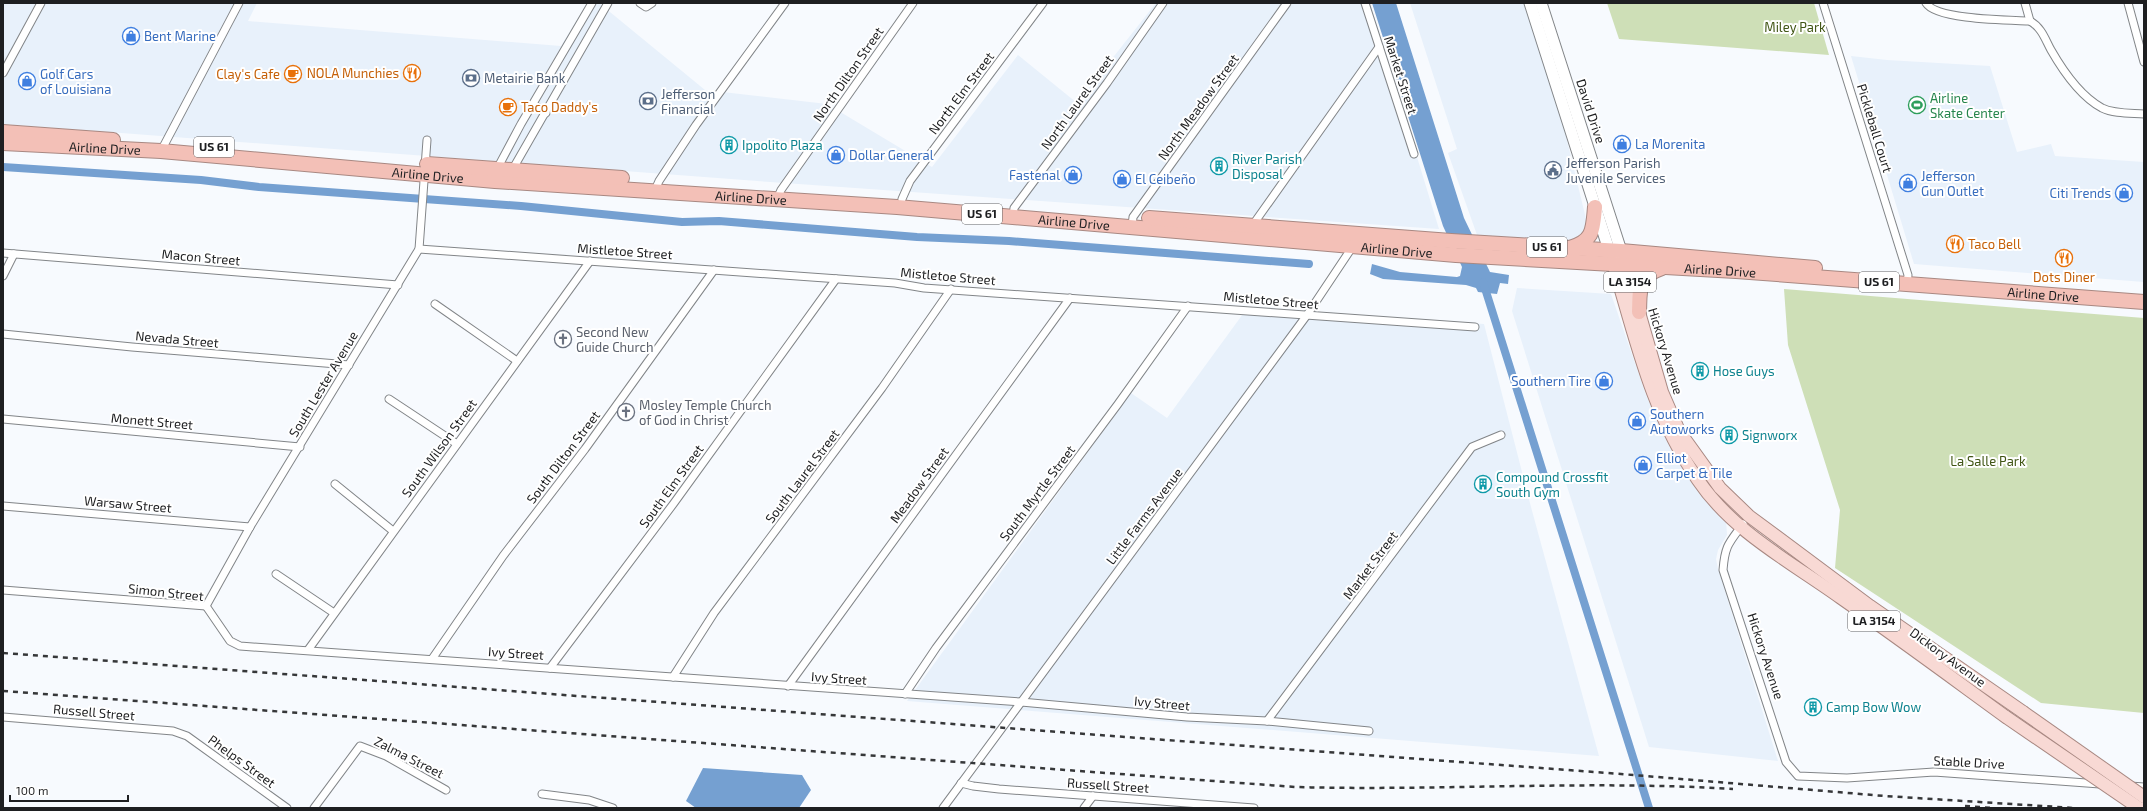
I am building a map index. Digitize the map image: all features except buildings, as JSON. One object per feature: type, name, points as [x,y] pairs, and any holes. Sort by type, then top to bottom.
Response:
[{"type":"highway","name":"Airline Drive","points":[[3,132],[424,174],[503,175],[779,194],[1249,231],[1357,234],[1615,251],[2144,302]]},
{"type":"highway","name":"Airline Drive","points":[[3,143],[163,147]]},
{"type":"highway","name":"Airline Drive","points":[[779,194],[902,199],[1014,212]]},
{"type":"highway","points":[[1569,248],[1581,245],[1589,238],[1593,227],[1595,207]]},
{"type":"highway","name":"Airline Drive","points":[[1249,231],[1352,247],[1456,255],[2144,294]]},
{"type":"highway","points":[[1639,312],[1640,288],[1643,278],[1649,273],[1664,267]]},
{"type":"main road","name":"David Drive","points":[[1530,3],[1595,207],[1615,251]]},
{"type":"main road","name":"David Drive","points":[[1541,3],[1615,251]]},
{"type":"main road","name":"Hickory Avenue","points":[[1615,251],[1648,382],[1664,422],[1697,479],[1714,501],[1742,526]]},
{"type":"main road","name":"Hickory Avenue","points":[[1619,265],[1639,312],[1662,392],[1679,431],[1720,488],[1749,516]]},
{"type":"main road","name":"Dickory Avenue","points":[[1749,516],[1870,606],[2144,797]]},
{"type":"main road","name":"Dickory Avenue","points":[[1742,526],[1765,546],[1841,597],[2006,717],[2139,808]]},
{"type":"street","points":[[3,73],[41,3]]},
{"type":"street","points":[[163,147],[239,3]]},
{"type":"street","points":[[503,175],[533,104],[592,3]]},
{"type":"street","points":[[503,175],[546,113],[608,3]]},
{"type":"street","points":[[640,3],[650,5]]},
{"type":"street","points":[[657,186],[696,125],[786,3]]},
{"type":"street","name":"North Dilton Street","points":[[779,194],[913,3]]},
{"type":"street","name":"North Elm Street","points":[[902,199],[910,181],[1043,3]]},
{"type":"street","name":"North Laurel Street","points":[[1014,212],[1163,3]]},
{"type":"street","name":"North Meadow Street","points":[[1132,222],[1259,45],[1287,3]]},
{"type":"street","name":"Market Street","points":[[1365,3],[1414,154]]},
{"type":"street","name":"Pickleball Court","points":[[1823,3],[1908,280]]},
{"type":"street","points":[[1926,3],[1929,8],[1952,16],[2030,21],[2037,25],[2052,51],[2074,82],[2090,100],[2102,108],[2114,111],[2144,114]]},
{"type":"street","points":[[2025,3],[2030,21]]},
{"type":"street","points":[[2128,3],[2144,62]]},
{"type":"street","points":[[1249,231],[1379,47]]},
{"type":"street","points":[[553,72],[565,79]]},
{"type":"street","points":[[533,104],[546,113]]},
{"type":"street","name":"South Lester Avenue","points":[[206,606],[250,527],[419,249],[427,140]]},
{"type":"street","name":"Little Farms Avenue","points":[[943,808],[1307,315],[1352,247],[1357,234]]},
{"type":"street","name":"Mistletoe Street","points":[[419,249],[1475,327]]},
{"type":"street","name":"Macon Street","points":[[3,253],[398,285]]},
{"type":"street","points":[[3,276],[14,254]]},
{"type":"street","name":"South Wilson Street","points":[[308,650],[590,261]]},
{"type":"street","name":"South Dilton Street","points":[[432,659],[503,556],[585,449],[714,270]]},
{"type":"street","name":"South Elm Street","points":[[550,668],[670,509],[836,279]]},
{"type":"street","name":"South Laurel Street","points":[[672,677],[714,613],[882,388],[951,289]]},
{"type":"street","name":"Meadow Street","points":[[788,686],[1070,298]]},
{"type":"street","points":[[435,304],[517,361]]},
{"type":"street","name":"South Myrtle Street","points":[[905,694],[941,642],[1118,404],[1188,306]]},
{"type":"street","name":"Nevada Street","points":[[3,334],[132,347],[349,365]]},
{"type":"street","points":[[389,399],[457,444]]},
{"type":"street","name":"Monett Street","points":[[3,419],[300,447]]},
{"type":"street","name":"Market Street","points":[[1267,721],[1472,447],[1501,435]]},
{"type":"street","points":[[335,484],[393,531]]},
{"type":"street","name":"Warsaw Street","points":[[3,506],[250,527]]},
{"type":"street","name":"Hickory Avenue","points":[[1749,516],[1728,544],[1724,552],[1723,570],[1786,762],[1794,772]]},
{"type":"street","points":[[276,574],[334,613]]},
{"type":"street","name":"Simon Street","points":[[3,590],[206,606],[230,641],[240,646],[308,650]]},
{"type":"street","name":"Ivy Street","points":[[308,650],[1021,702],[1187,717],[1267,721],[1369,730]]},
{"type":"street","name":"Russell Street","points":[[3,717],[173,731],[182,734]]},
{"type":"street","name":"Phelps Street","points":[[182,734],[287,808]]},
{"type":"street","name":"Zalma Street","points":[[314,808],[360,746],[386,756],[446,790]]},
{"type":"street","name":"Stable Drive","points":[[1794,772],[1798,776],[1810,778],[1847,778],[1934,772],[1967,773],[2144,787]]},
{"type":"street","name":"Russell Street","points":[[961,783],[972,786],[999,789],[1224,807],[1254,808]]},
{"type":"street","points":[[542,794],[589,800],[613,808]]},
{"type":"street","points":[[1084,808],[1093,796]]},
{"type":"shaded area","points":[[3,3],[257,3],[248,21],[561,46],[587,3],[599,3],[705,90],[827,104],[932,167],[1018,55],[1077,103],[1156,3],[1370,3],[1439,229],[770,182],[3,124]]},
{"type":"shaded area","points":[[1410,3],[1524,3],[1565,132],[1587,223],[1586,234],[1569,242],[1477,235],[1448,153],[1457,149]]},
{"type":"shaded area","points":[[1851,56],[1887,60],[1990,66],[2017,152],[2051,144],[2055,156],[2144,162],[2144,282],[1914,264]]},
{"type":"shaded area","points":[[1517,288],[1611,294],[1646,395],[1659,425],[1684,469],[1726,520],[1727,535],[1718,550],[1716,559],[1718,569],[1778,761],[1649,747],[1512,311]]},
{"type":"shaded area","points":[[1248,307],[1484,324],[1531,507],[1599,756],[907,701],[1131,393],[1167,418]]},
{"type":"green space","name":"Miley Park","points":[[1607,3],[1814,3],[1829,55],[1619,39]]},
{"type":"green space","name":"La Salle Park","points":[[1784,289],[2144,318],[2144,713],[2041,703],[1835,568],[1840,510],[1788,345]]},
{"type":"water","points":[[1372,3],[1396,3],[1464,218],[1490,272],[1509,275],[1508,284],[1500,283],[1497,294],[1478,292],[1476,288],[1466,285],[1383,279],[1370,274],[1372,264],[1400,272],[1457,277],[1460,276],[1462,267],[1443,226]]},
{"type":"water","points":[[703,768],[802,775],[811,790],[799,808],[696,808],[686,801]]},
{"type":"waterway","points":[[3,167],[201,180],[259,187],[521,206],[682,222],[719,221],[917,237],[1009,241],[1309,264]]},
{"type":"waterway","points":[[1483,282],[1649,808]]},
{"type":"railway","points":[[3,653],[1621,774],[1885,796],[2074,808]]},
{"type":"railway","points":[[3,691],[1295,787],[1405,788],[1624,785],[1733,789]]},
{"type":"railway","points":[[1965,806],[1992,808]]},
{"type":"place","name":"Bent Marine","points":[[131,36]]},
{"type":"place","name":"NOLA Munchies","points":[[412,73]]},
{"type":"place","name":"Clay's Cafe","points":[[293,74]]},
{"type":"place","name":"Metairie Bank","points":[[471,78]]},
{"type":"place","name":"Golf Cars of Louisiana","points":[[27,81]]},
{"type":"place","name":"Jefferson Financial","points":[[648,101]]},
{"type":"place","name":"Airline Skate Center","points":[[1917,105]]},
{"type":"place","name":"Taco Daddy's","points":[[508,107]]},
{"type":"place","name":"La Morenita","points":[[1622,144]]},
{"type":"place","name":"Ippolito Plaza","points":[[729,145]]},
{"type":"place","name":"Dollar General","points":[[836,155]]},
{"type":"place","name":"River Parish Disposal","points":[[1219,166]]},
{"type":"place","name":"Jefferson Parish Juvenile Services","points":[[1553,170]]},
{"type":"place","name":"Fastenal","points":[[1073,175]]},
{"type":"place","name":"El Ceibeño","points":[[1122,179]]},
{"type":"place","name":"Jefferson Gun Outlet","points":[[1908,183]]},
{"type":"place","name":"Citi Trends","points":[[2124,193]]},
{"type":"place","name":"Taco Bell","points":[[1955,244]]},
{"type":"place","name":"Dots Diner","points":[[2064,258]]},
{"type":"place","name":"Second New Guide Church","points":[[563,339]]},
{"type":"place","name":"Hose Guys","points":[[1700,371]]},
{"type":"place","name":"Southern Tire","points":[[1604,381]]},
{"type":"place","name":"Mosley Temple Church of God in Christ","points":[[626,412]]},
{"type":"place","name":"Southern Autoworks","points":[[1637,421]]},
{"type":"place","name":"Signworx","points":[[1729,435]]},
{"type":"place","name":"Elliot Carpet & Tile","points":[[1643,465]]},
{"type":"place","name":"Compound Crossfit South Gym","points":[[1483,484]]},
{"type":"place","name":"Camp Bow Wow","points":[[1813,707]]}]
